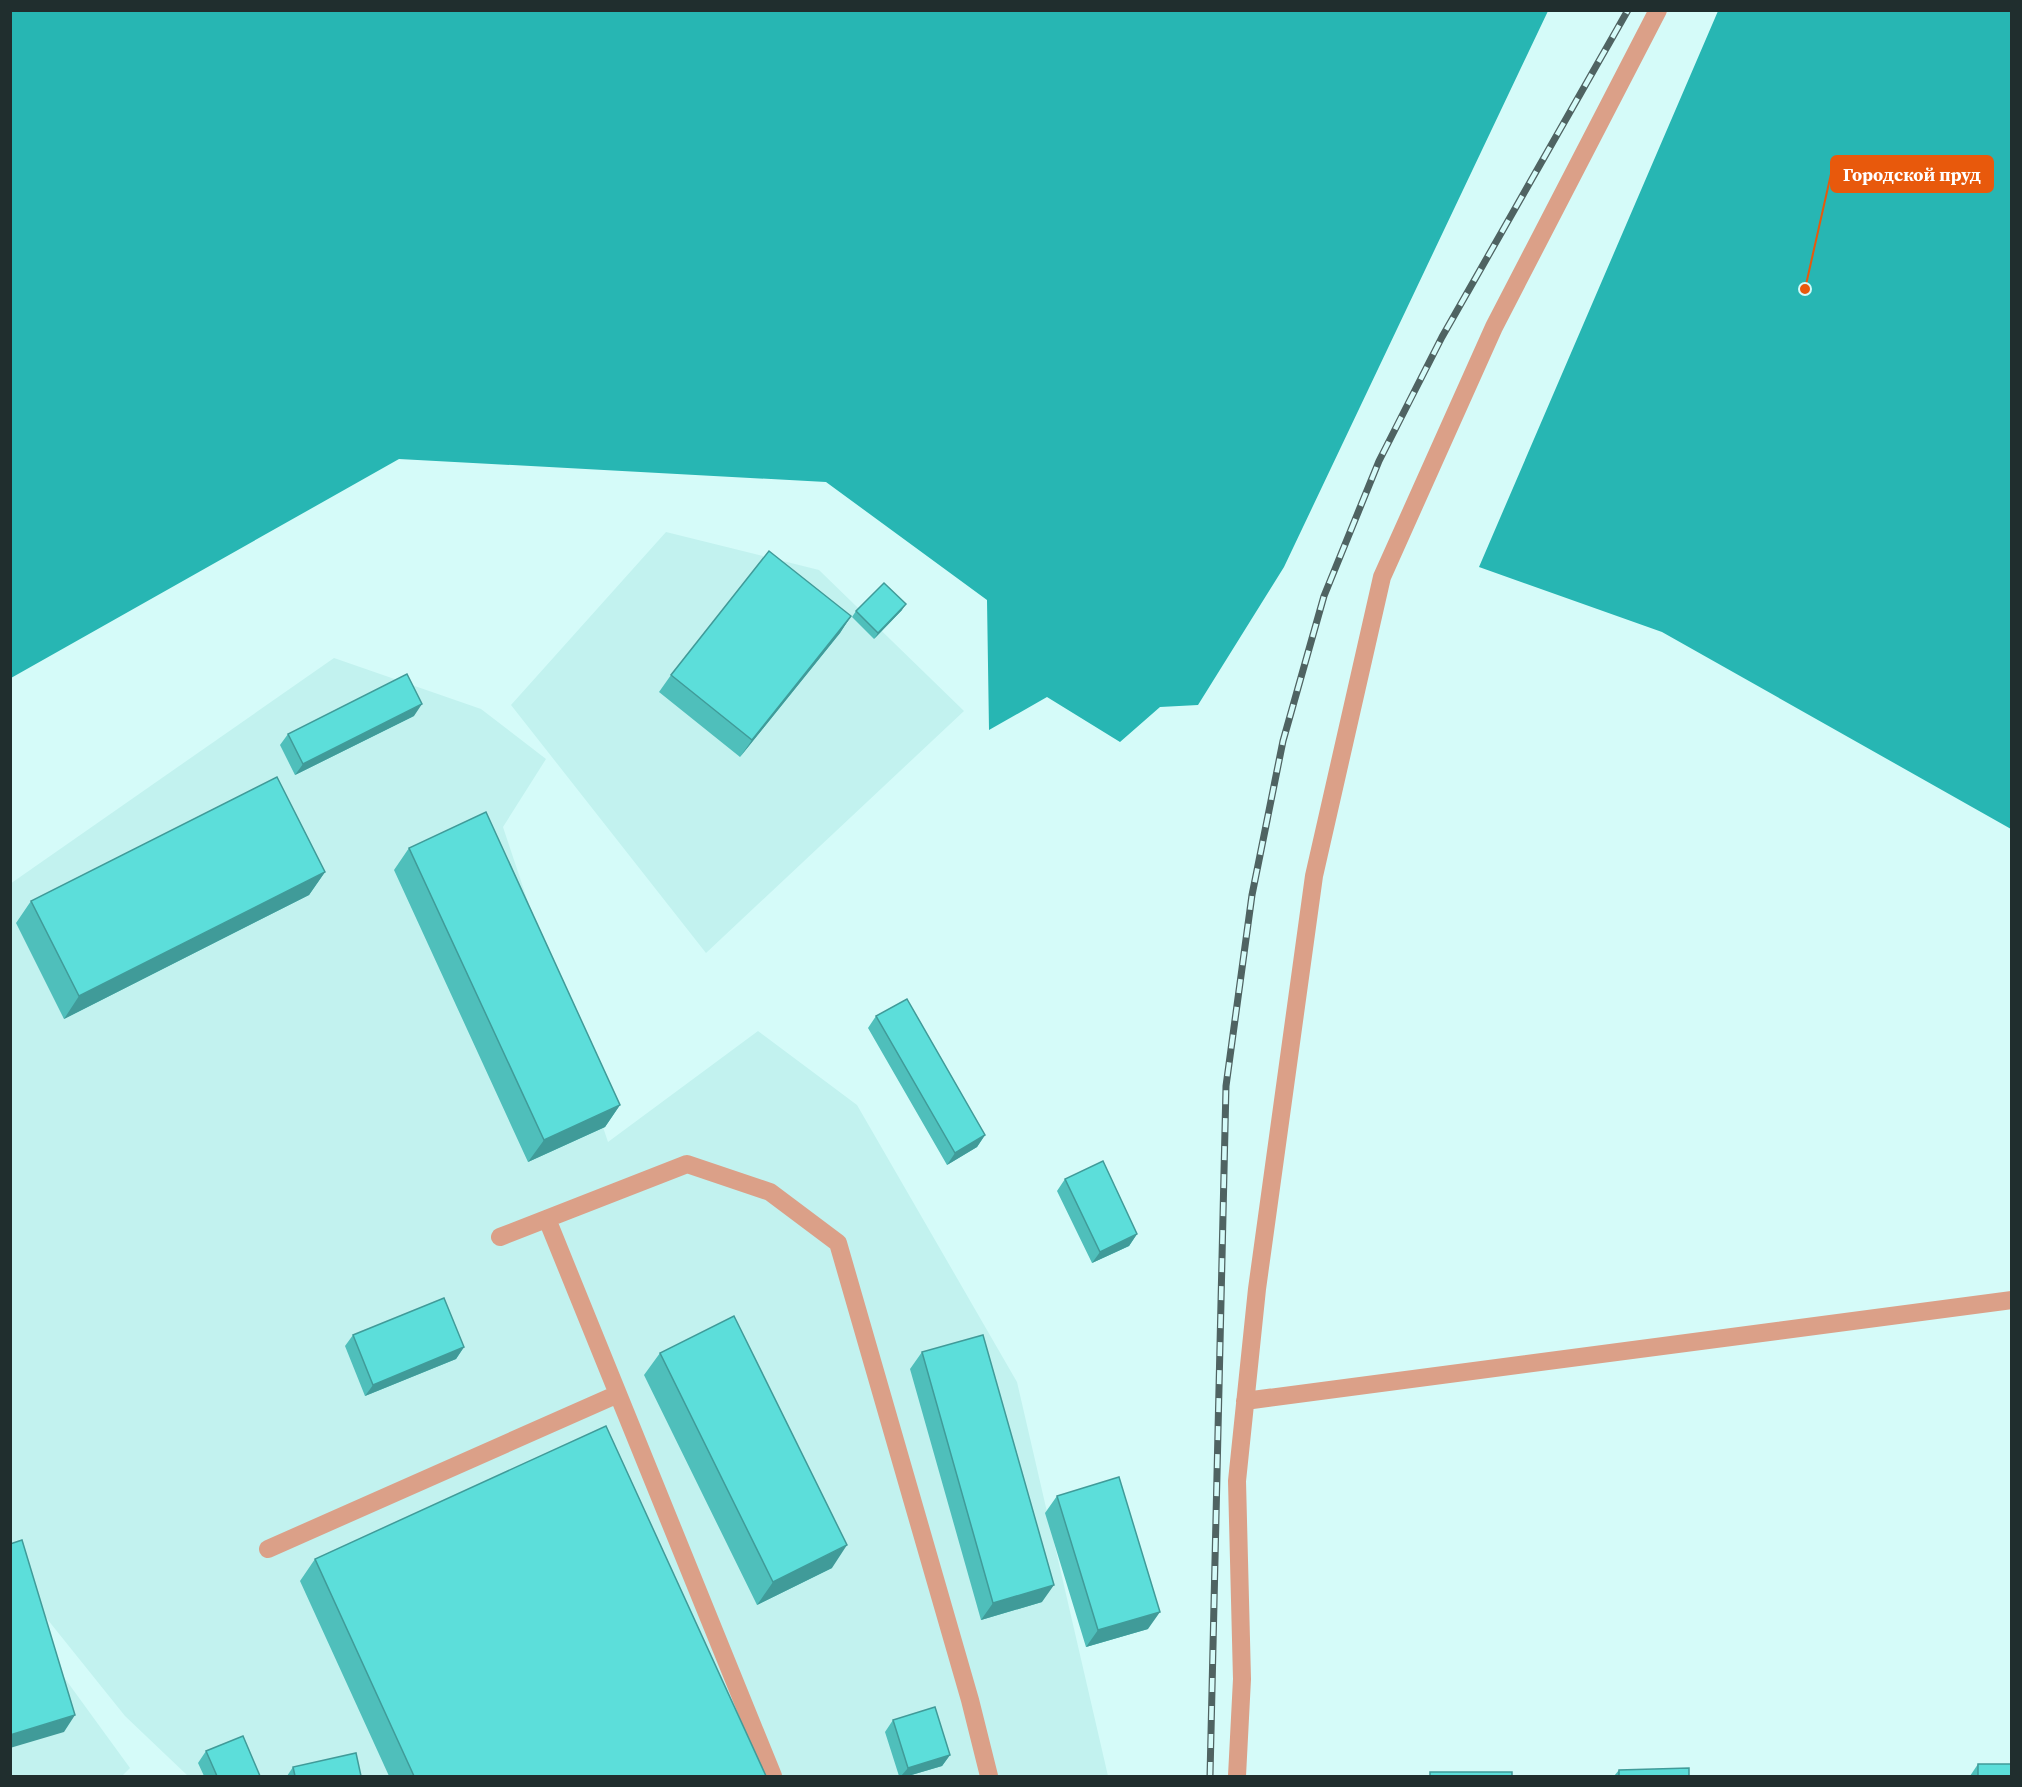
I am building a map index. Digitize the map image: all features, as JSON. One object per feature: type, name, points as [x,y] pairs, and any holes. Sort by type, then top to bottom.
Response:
[{"type":"lane","points":[[1237,1776],[1242,1679],[1237,1480],[1257,1289],[1314,876],[1382,577],[1494,327],[1658,10]]},
{"type":"lane","points":[[501,1237],[687,1164],[770,1192],[838,1243],[970,1700],[989,1776]]},
{"type":"lane","points":[[547,1219],[773,1776]]},
{"type":"lane","points":[[1245,1401],[2012,1300]]},
{"type":"lane","points":[[268,1549],[618,1394]]},
{"type":"shaded area","points":[[666,532],[819,570],[964,711],[706,953],[511,705]]},
{"type":"shaded area","points":[[334,658],[481,709],[546,759],[503,827],[608,1142],[758,1031],[857,1105],[1017,1382],[1108,1776],[188,1776],[125,1716],[11,1574],[10,884]]},
{"type":"shaded area","points":[[10,1603],[130,1768],[122,1776],[11,1776]]},
{"type":"water","points":[[11,10],[1548,11],[1284,567],[1198,705],[1160,707],[1120,742],[1047,697],[989,730],[987,600],[826,482],[399,459],[11,678]]},
{"type":"water","points":[[1718,11],[2011,11],[2011,829],[1662,632],[1479,567]]},
{"type":"building","points":[[769,551],[851,616],[752,740],[671,675]]},
{"type":"building","points":[[884,583],[906,604],[878,633],[856,611]]},
{"type":"building","points":[[407,674],[422,704],[303,764],[288,734]]},
{"type":"building","points":[[277,777],[325,872],[79,996],[31,901]]},
{"type":"building","points":[[486,812],[620,1105],[544,1140],[409,848]]},
{"type":"building","points":[[907,999],[985,1135],[955,1153],[876,1016]]},
{"type":"building","points":[[1103,1161],[1137,1234],[1100,1252],[1065,1179]]},
{"type":"building","points":[[444,1298],[464,1347],[373,1385],[353,1335]]},
{"type":"building","points":[[734,1316],[847,1545],[773,1582],[660,1353]]},
{"type":"building","points":[[983,1335],[1054,1585],[993,1603],[922,1352]]},
{"type":"building","points":[[606,1426],[766,1776],[414,1776],[315,1559]]},
{"type":"building","points":[[1119,1477],[1160,1612],[1098,1630],[1057,1496]]},
{"type":"building","points":[[22,1540],[75,1715],[10,1735],[10,1544]]},
{"type":"building","points":[[935,1707],[950,1755],[908,1768],[893,1720]]},
{"type":"building","points":[[243,1736],[260,1776],[217,1776],[206,1751]]},
{"type":"building","points":[[356,1753],[361,1776],[295,1776],[293,1767]]},
{"type":"building","points":[[1978,1764],[2012,1764],[2012,1776],[1978,1776]]},
{"type":"building","points":[[1689,1768],[1689,1776],[1619,1776],[1619,1770]]},
{"type":"building","points":[[1430,1772],[1512,1772],[1512,1776],[1430,1776]]},
{"type":"railway","points":[[1210,1776],[1226,1086],[1252,895],[1283,741],[1324,596],[1379,461],[1442,337],[1628,10]]},
{"type":"place","name":"Городской пруд","points":[[1805,289]]}]
